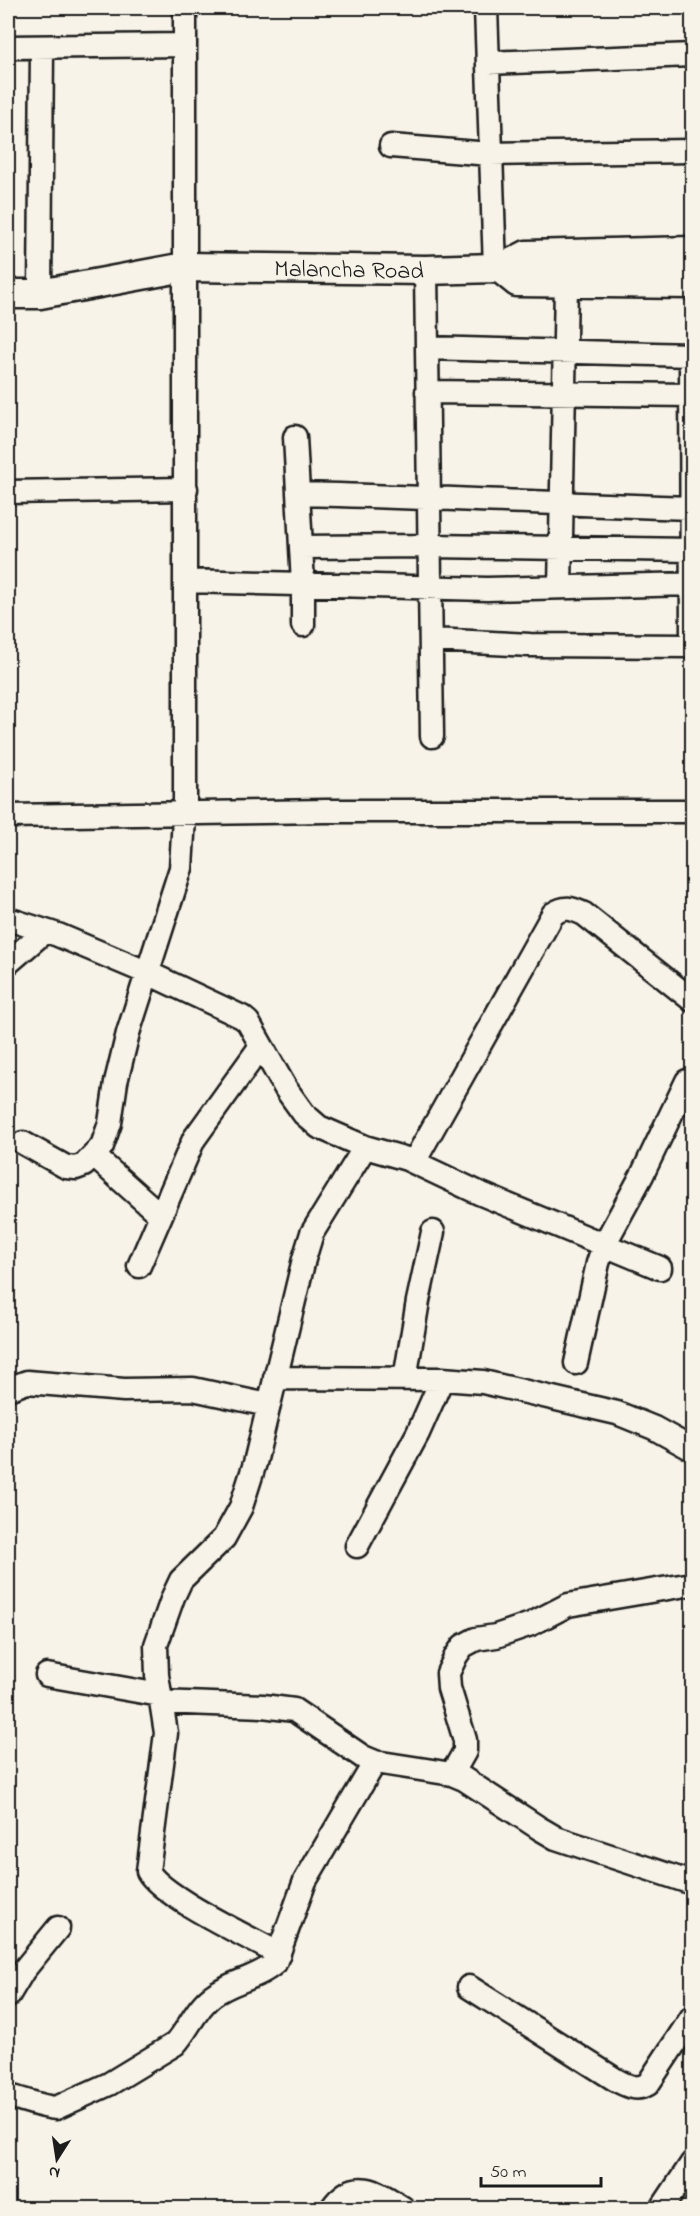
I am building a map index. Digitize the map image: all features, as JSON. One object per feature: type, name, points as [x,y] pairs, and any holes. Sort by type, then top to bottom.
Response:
[{"type":"main road","name":"Malancha Road","points":[[8,294],[40,294],[184,267],[426,270],[495,268],[693,273]]},
{"type":"street","points":[[23,1143],[66,1167],[76,1168],[84,1165],[102,1146],[111,1123],[116,1082],[128,1033],[181,868],[185,812],[185,8]]},
{"type":"street","points":[[486,8],[495,268],[516,285],[693,287]]},
{"type":"street","points":[[8,47],[185,45]]},
{"type":"street","points":[[40,294],[42,47]]},
{"type":"street","points":[[488,63],[693,55]]},
{"type":"street","points":[[391,146],[490,154],[693,151]]},
{"type":"street","points":[[495,268],[526,252],[693,248]]},
{"type":"street","points":[[426,270],[432,736]]},
{"type":"street","points":[[560,587],[566,286]]},
{"type":"street","points":[[427,348],[691,355],[692,646],[530,645],[432,640]]},
{"type":"street","points":[[427,392],[691,395]]},
{"type":"street","points":[[295,437],[303,625]]},
{"type":"street","points":[[8,492],[186,489]]},
{"type":"street","points":[[298,494],[691,508]]},
{"type":"street","points":[[301,547],[561,547],[691,550]]},
{"type":"street","points":[[186,581],[488,589],[692,584]]},
{"type":"street","points":[[8,816],[185,812],[693,811]]},
{"type":"street","points":[[414,1162],[553,914],[562,908],[573,909],[584,914],[693,1000]]},
{"type":"street","points":[[8,919],[45,931],[148,973],[242,1017],[248,1022],[286,1089],[304,1114],[319,1127],[365,1147],[414,1162],[479,1193],[660,1268]]},
{"type":"street","points":[[8,963],[45,931]]},
{"type":"street","points":[[139,1266],[194,1139],[261,1046]]},
{"type":"street","points":[[576,1363],[604,1245],[647,1165],[687,1081]]},
{"type":"street","points":[[279,1954],[168,1893],[148,1871],[166,1733],[155,1656],[156,1645],[173,1597],[187,1572],[218,1544],[235,1520],[255,1463],[312,1233],[365,1147]]},
{"type":"street","points":[[94,1156],[160,1215]]},
{"type":"street","points":[[405,1379],[418,1301],[433,1232]]},
{"type":"street","points":[[275,1378],[442,1378],[483,1382],[617,1413],[654,1428],[693,1449]]},
{"type":"street","points":[[357,1546],[418,1433],[442,1378]]},
{"type":"street","points":[[8,1389],[27,1382],[124,1390],[193,1389],[268,1405]]},
{"type":"street","points":[[452,1774],[465,1751],[465,1740],[449,1688],[448,1673],[464,1646],[476,1639],[496,1636],[531,1624],[568,1605],[693,1584]]},
{"type":"street","points":[[47,1675],[161,1698],[282,1707],[294,1710],[363,1757],[375,1762],[452,1774],[472,1784],[556,1838],[693,1883]]},
{"type":"street","points":[[8,2096],[30,2100],[47,2108],[56,2108],[110,2084],[174,2044],[203,2004],[212,1996],[267,1970],[275,1963],[305,1881],[375,1762]]},
{"type":"street","points":[[8,1996],[23,1971],[58,1928]]},
{"type":"street","points":[[469,1987],[616,2080],[632,2087],[640,2088],[648,2084],[693,2017]]},
{"type":"street","points":[[662,2208],[693,2163]]},
{"type":"street","points":[[332,2208],[345,2194],[359,2189],[378,2192],[402,2208]]}]
